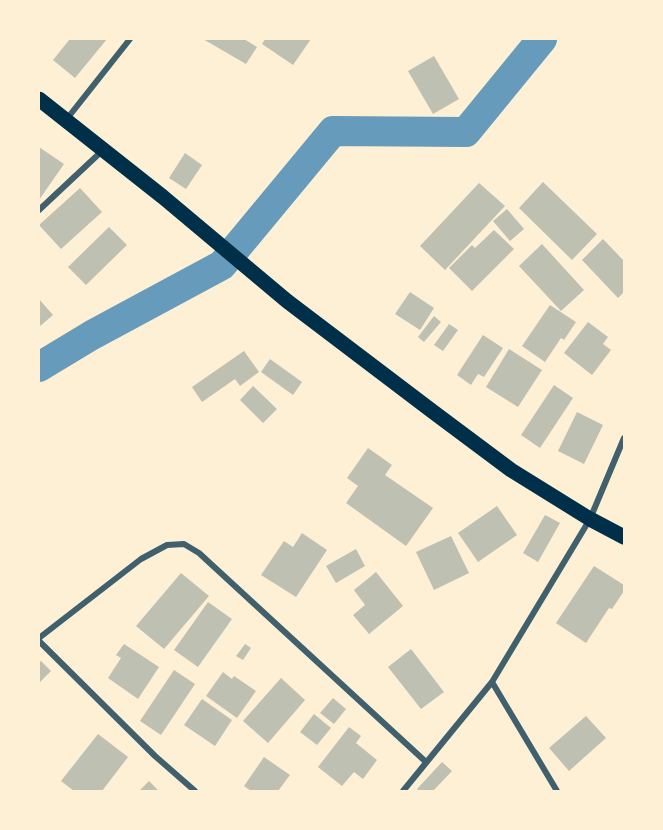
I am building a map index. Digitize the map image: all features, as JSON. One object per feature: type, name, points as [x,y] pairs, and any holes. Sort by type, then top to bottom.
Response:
[{"type":"main road","points":[[39,99],[287,301],[511,470],[590,519],[624,537]]},
{"type":"street","points":[[65,120],[130,39]]},
{"type":"street","points":[[39,210],[102,151]]},
{"type":"street","points":[[403,791],[492,682],[590,519],[624,438]]},
{"type":"street","points":[[195,791],[155,756],[39,640],[141,559],[167,545],[184,544],[199,553],[426,762]]},
{"type":"street","points":[[492,682],[558,791]]},
{"type":"building","points":[[70,39],[107,39],[75,78],[53,60]]},
{"type":"building","points":[[203,39],[244,39],[257,47],[246,64]]},
{"type":"building","points":[[265,39],[311,39],[293,65],[262,44]]},
{"type":"building","points":[[434,56],[459,99],[433,114],[408,71]]},
{"type":"building","points":[[39,147],[64,164],[39,200]]},
{"type":"building","points":[[185,153],[202,165],[186,189],[169,178]]},
{"type":"building","points":[[543,182],[597,234],[572,260],[519,208]]},
{"type":"building","points":[[479,183],[505,206],[445,270],[420,246]]},
{"type":"building","points":[[80,188],[102,212],[61,249],[39,225]]},
{"type":"building","points":[[507,209],[524,229],[510,241],[493,221]]},
{"type":"building","points":[[109,227],[127,245],[86,285],[68,267]]},
{"type":"building","points":[[494,230],[514,249],[472,291],[449,268],[472,245],[475,248]]},
{"type":"building","points":[[603,239],[624,261],[624,292],[618,298],[582,260]]},
{"type":"building","points":[[542,244],[584,290],[561,311],[519,266]]},
{"type":"building","points":[[410,292],[434,308],[420,330],[395,314]]},
{"type":"building","points":[[39,299],[53,315],[39,327]]},
{"type":"building","points":[[550,305],[576,322],[564,340],[561,338],[545,362],[522,346]]},
{"type":"building","points":[[434,316],[441,322],[424,342],[418,337]]},
{"type":"building","points":[[588,322],[608,337],[603,344],[611,350],[592,375],[564,353]]},
{"type":"building","points":[[449,324],[458,330],[443,351],[434,345]]},
{"type":"building","points":[[483,335],[503,348],[484,377],[478,374],[471,385],[457,375]]},
{"type":"building","points":[[509,349],[542,370],[518,407],[486,387]]},
{"type":"building","points":[[244,351],[259,372],[240,386],[235,379],[202,402],[192,387]]},
{"type":"building","points":[[270,359],[302,382],[293,395],[261,372]]},
{"type":"building","points":[[554,385],[573,398],[540,448],[521,435]]},
{"type":"building","points":[[253,386],[277,409],[263,423],[240,400]]},
{"type":"building","points":[[577,412],[603,425],[584,464],[558,451]]},
{"type":"building","points":[[368,448],[392,465],[385,475],[433,508],[406,546],[346,503],[358,486],[347,478]]},
{"type":"building","points":[[497,506],[517,535],[478,562],[458,533]]},
{"type":"building","points":[[545,515],[560,523],[538,562],[523,553]]},
{"type":"building","points":[[302,533],[327,550],[296,597],[261,575],[284,541],[293,547]]},
{"type":"building","points":[[451,536],[469,573],[434,590],[416,552]]},
{"type":"building","points":[[356,549],[365,566],[336,583],[326,566]]},
{"type":"building","points":[[594,566],[624,585],[624,591],[612,609],[609,608],[586,643],[556,623]]},
{"type":"building","points":[[376,572],[403,606],[369,634],[353,615],[365,605],[354,590]]},
{"type":"building","points":[[181,573],[209,596],[164,649],[136,626]]},
{"type":"building","points":[[208,602],[232,619],[198,667],[174,650]]},
{"type":"building","points":[[124,644],[159,667],[138,699],[108,678],[121,658],[116,655]]},
{"type":"building","points":[[245,644],[251,648],[243,660],[236,656]]},
{"type":"building","points":[[411,649],[444,692],[421,709],[388,667]]},
{"type":"building","points":[[41,661],[51,671],[39,683],[39,663]]},
{"type":"building","points":[[174,670],[195,684],[161,735],[140,721]]},
{"type":"building","points":[[223,672],[232,679],[234,676],[256,691],[237,718],[206,696]]},
{"type":"building","points":[[281,678],[305,700],[268,743],[243,721]]},
{"type":"building","points":[[333,698],[346,709],[334,724],[320,713]]},
{"type":"building","points":[[202,699],[232,720],[215,746],[184,725]]},
{"type":"building","points":[[314,714],[331,728],[317,745],[300,732]]},
{"type":"building","points":[[586,716],[606,738],[569,771],[549,748]]},
{"type":"building","points":[[349,727],[361,736],[356,743],[377,760],[363,779],[354,772],[342,786],[318,767]]},
{"type":"building","points":[[98,734],[128,757],[102,791],[74,791],[61,781]]},
{"type":"building","points":[[264,757],[290,775],[278,791],[251,791],[244,786]]},
{"type":"building","points":[[442,762],[452,771],[433,791],[419,791],[417,789]]},
{"type":"building","points":[[149,781],[159,791],[139,791]]},
{"type":"waterway","points":[[39,367],[92,335],[222,265],[333,131],[466,132],[542,39]]}]
